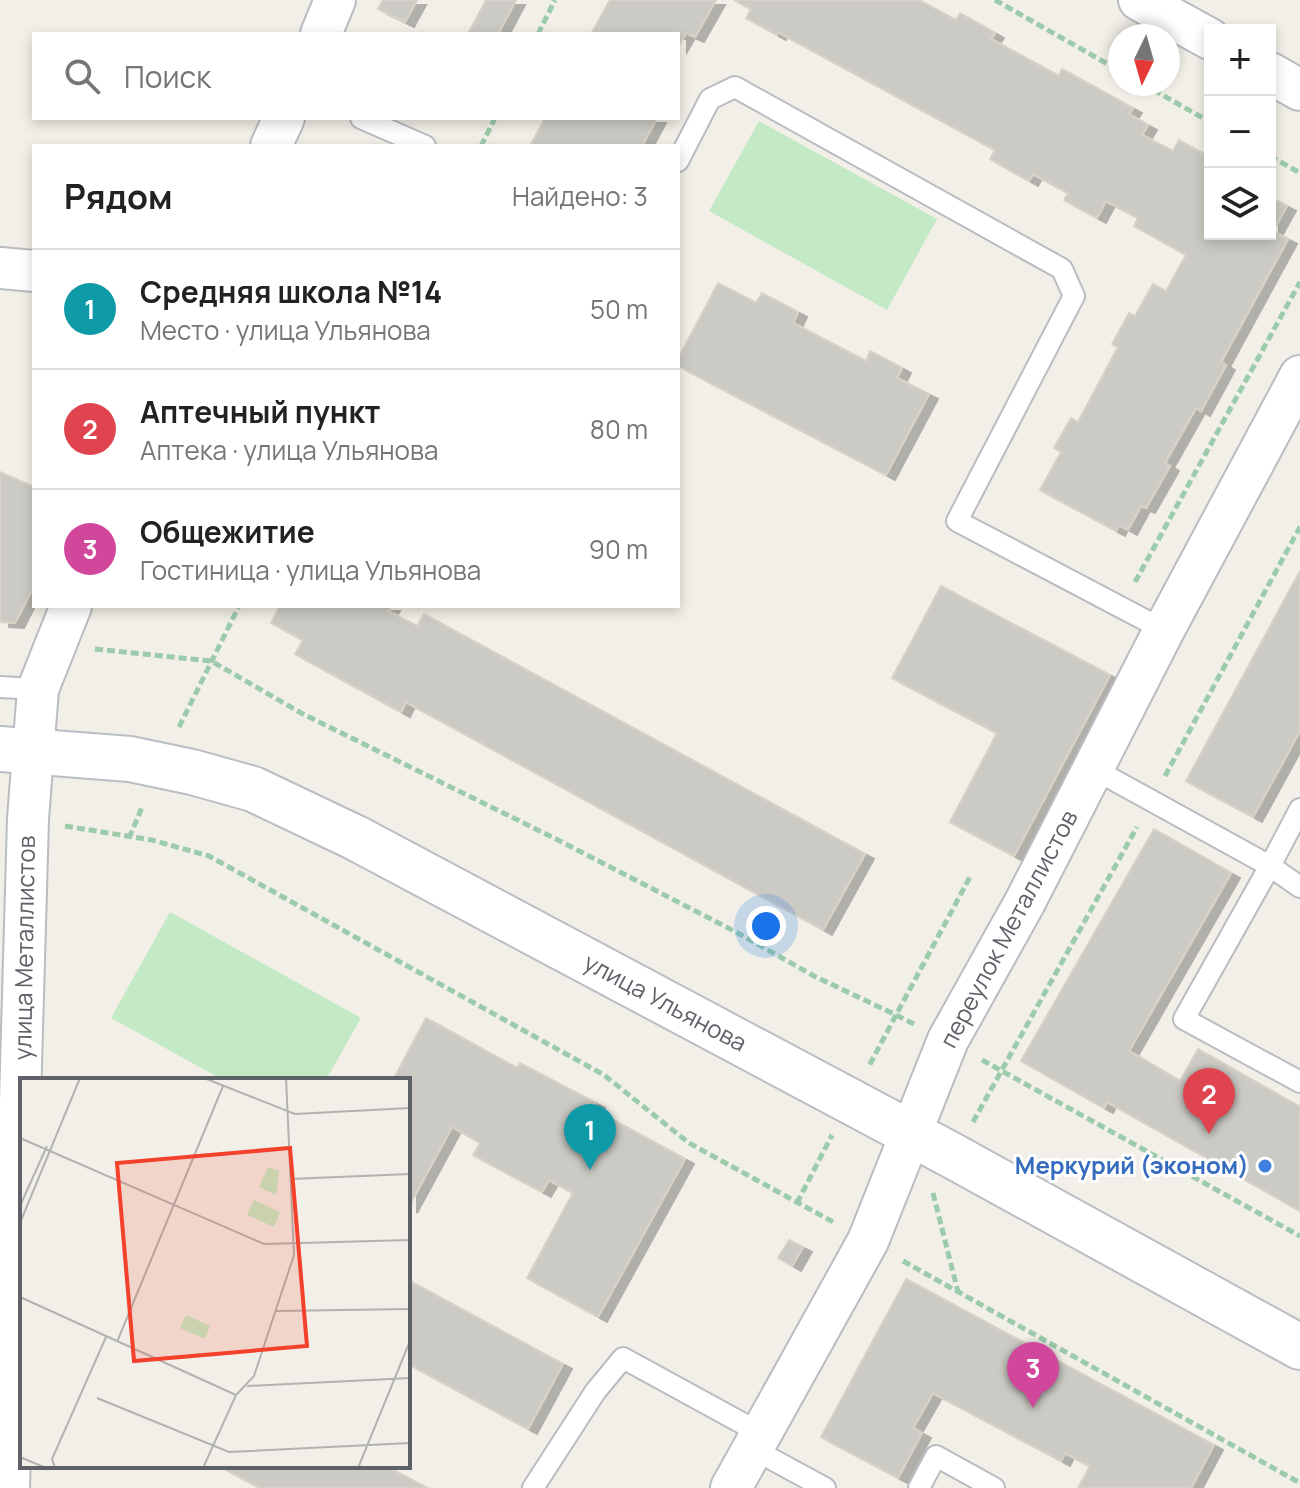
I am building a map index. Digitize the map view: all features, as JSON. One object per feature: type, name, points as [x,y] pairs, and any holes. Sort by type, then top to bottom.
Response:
[{"type":"main road","name":"улица Ульянова","points":[[16,750],[130,759],[253,789],[356,838],[953,1156],[1300,1347]]},
{"type":"street","points":[[322,32],[335,0]]},
{"type":"street","points":[[1139,0],[1204,36]]},
{"type":"street","points":[[1276,76],[1300,90]]},
{"type":"street","points":[[272,144],[283,120]]},
{"type":"street","points":[[0,268],[32,271]]},
{"type":"street","name":"переулок Металлистов","points":[[731,1488],[868,1241],[948,1040],[1025,902],[1164,630],[1300,376]]},
{"type":"street","name":"улица Металлистов","points":[[9,1488],[18,1349],[9,1256],[28,819],[16,750],[19,688],[54,644],[70,608]]},
{"type":"lane","points":[[680,157],[710,99],[735,87],[1062,269],[1074,296],[957,521],[1164,630]]},
{"type":"lane","points":[[366,120],[420,144]]},
{"type":"lane","points":[[1092,768],[1270,866],[1300,887]]},
{"type":"lane","points":[[1300,809],[1184,1019],[1300,1082]]},
{"type":"lane","points":[[533,1488],[595,1392],[623,1358],[758,1441],[825,1488]]},
{"type":"lane","points":[[919,1488],[936,1456],[994,1488]]},
{"type":"path","points":[[539,32],[555,0]]},
{"type":"path","points":[[995,0],[1108,64]]},
{"type":"path","points":[[1164,96],[1204,119]]},
{"type":"path","points":[[482,144],[494,120]]},
{"type":"path","points":[[1276,159],[1300,173]]},
{"type":"path","points":[[1121,608],[1300,282]]},
{"type":"path","points":[[926,1206],[1300,527]]},
{"type":"path","points":[[211,661],[238,608]]},
{"type":"path","points":[[54,644],[211,661],[303,714],[560,841],[814,976],[948,1040],[1300,1236]]},
{"type":"path","points":[[28,819],[152,840],[209,856],[604,1075],[689,1143],[1300,1483]]},
{"type":"path","points":[[896,1015],[971,875]]},
{"type":"path","points":[[933,1193],[958,1292]]},
{"type":"green space","points":[[759,121],[937,219],[887,310],[709,211]]},
{"type":"green space","points":[[170,912],[361,1018],[327,1078],[219,1078],[111,1018]]},
{"type":"building","points":[[383,0],[417,0],[405,22],[378,9]]},
{"type":"building","points":[[486,0],[516,0],[499,32],[469,32]]},
{"type":"building","points":[[610,0],[716,0],[695,37],[686,33],[680,44],[680,32],[592,32]]},
{"type":"building","points":[[734,0],[919,0],[956,20],[960,13],[995,33],[991,39],[1059,76],[1062,69],[1133,108],[1129,114],[1148,125],[1142,135],[1173,151],[1179,140],[1204,154],[1204,240],[1276,240],[1276,233],[1288,239],[1221,362],[1226,365],[1201,411],[1196,408],[1165,463],[1170,466],[1146,508],[1141,506],[1128,530],[1119,525],[1116,531],[1040,490],[1061,452],[1054,448],[1071,418],[1078,422],[1118,347],[1112,344],[1129,313],[1135,316],[1153,284],[1166,291],[1186,255],[1134,226],[1138,218],[1106,201],[1097,218],[1064,200],[1068,193],[1033,174],[1029,181],[990,159],[995,150],[778,32],[777,35],[746,18],[751,9]]},
{"type":"building","points":[[544,120],[656,120],[643,144],[531,144]]},
{"type":"building","points":[[1276,200],[1287,206],[1276,226]]},
{"type":"building","points":[[718,283],[756,303],[762,293],[798,312],[793,323],[866,361],[870,351],[902,368],[897,378],[929,394],[886,475],[680,367],[680,355]]},
{"type":"building","points":[[0,472],[32,486],[32,590],[15,623],[0,622]]},
{"type":"building","points":[[1300,571],[1300,731],[1253,817],[1186,781]]},
{"type":"building","points":[[941,586],[1110,675],[1014,856],[950,822],[997,733],[892,678]]},
{"type":"building","points":[[279,608],[390,608],[388,611],[417,626],[424,614],[865,854],[823,930],[406,702],[401,712],[295,654],[303,640],[271,623]]},
{"type":"building","points":[[1154,829],[1231,873],[1129,1051],[1180,1081],[1198,1049],[1300,1107],[1300,1211],[1107,1102],[1104,1108],[1021,1061]]},
{"type":"building","points":[[426,1018],[517,1068],[520,1063],[596,1103],[593,1109],[685,1159],[598,1317],[527,1278],[573,1193],[549,1180],[542,1192],[473,1155],[480,1143],[452,1127],[410,1204],[410,1078],[394,1078]]},
{"type":"building","points":[[789,1240],[803,1247],[792,1266],[778,1258]]},
{"type":"building","points":[[906,1279],[1214,1445],[1191,1488],[1078,1488],[1090,1466],[1065,1453],[1061,1461],[933,1393],[913,1428],[922,1433],[898,1478],[821,1437]]},
{"type":"building","points":[[410,1281],[563,1364],[528,1429],[410,1365]]},
{"type":"building","points":[[223,1468],[390,1468],[427,1488],[260,1488]]},
{"type":"place","name":"Аптечный пункт","points":[[1209,1134]]},
{"type":"place","name":"Меркурий (эконом)","points":[[1265,1166]]},
{"type":"place","name":"Средняя школа №14","points":[[590,1170]]},
{"type":"place","name":"Общежитие","points":[[1033,1408]]}]
